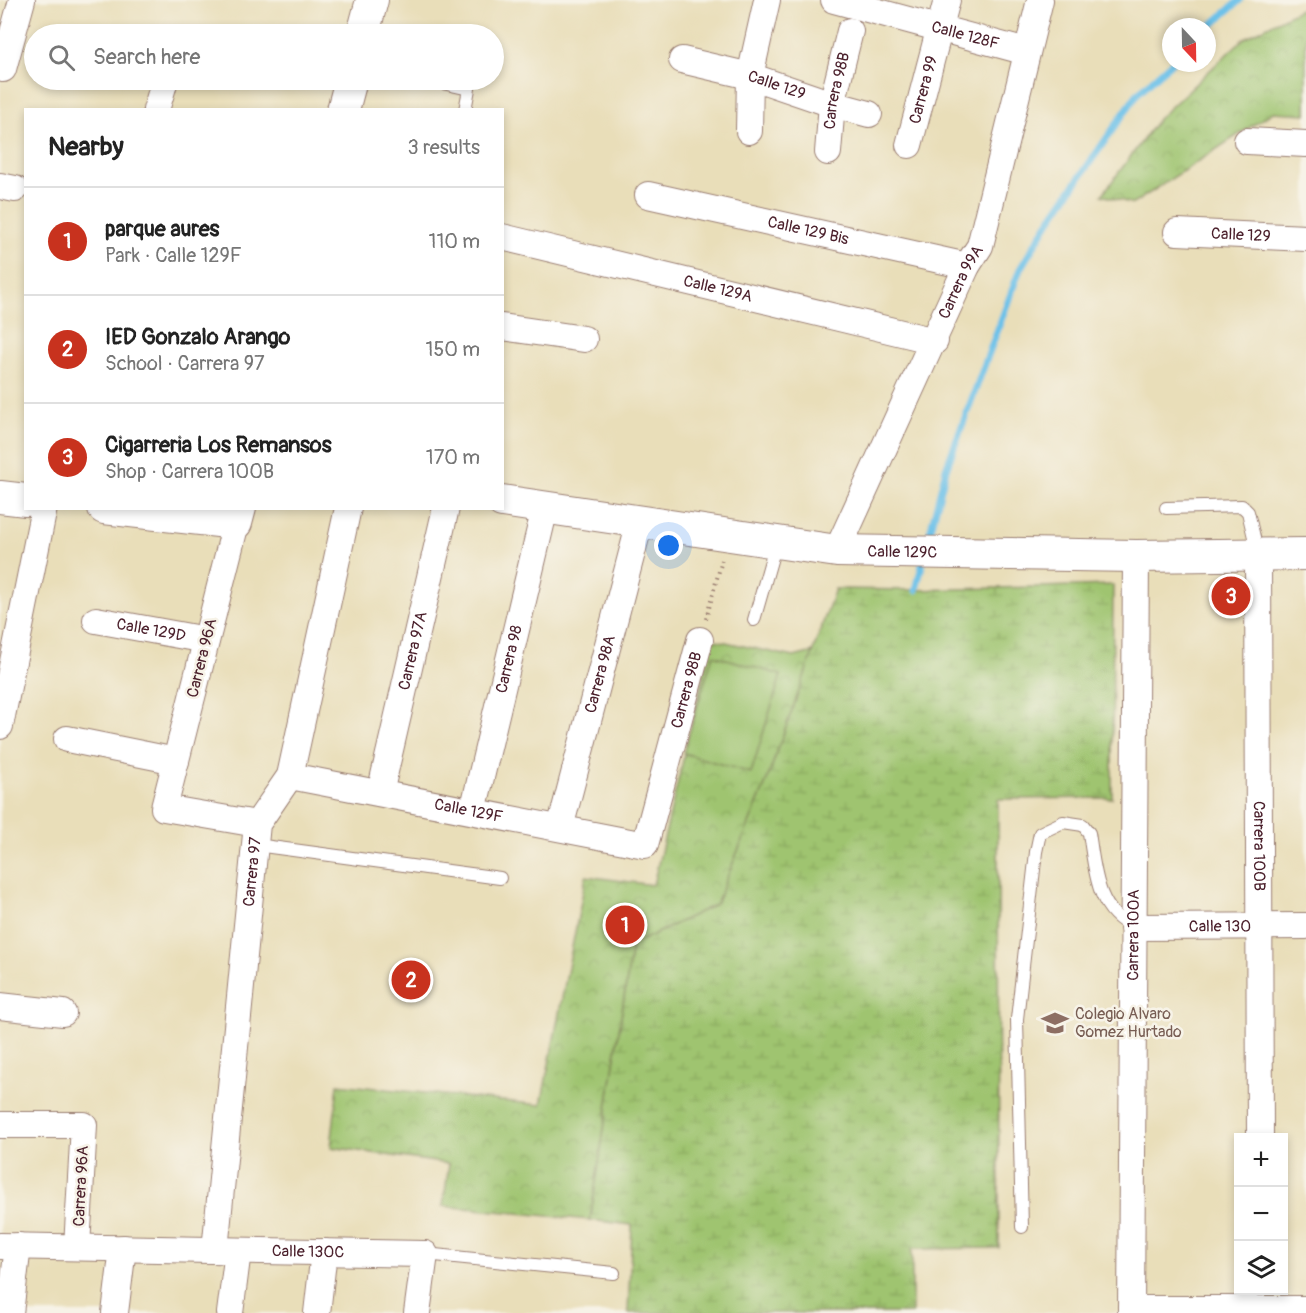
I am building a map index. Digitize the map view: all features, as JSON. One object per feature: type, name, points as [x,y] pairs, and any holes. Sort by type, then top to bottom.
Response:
[{"type":"street","points":[[3,69],[22,0]]},
{"type":"street","points":[[366,24],[372,0]]},
{"type":"street","points":[[749,131],[750,76],[766,0]]},
{"type":"street","name":"Carrera 99","points":[[909,145],[947,0]]},
{"type":"street","name":"Carrera 99A","points":[[837,551],[935,341],[967,266],[980,246],[1040,0]]},
{"type":"street","name":"Calle 128F","points":[[849,2],[1027,52]]},
{"type":"street","name":"Carrera 98B","points":[[828,152],[832,104],[850,31]]},
{"type":"street","name":"Calle 129","points":[[682,60],[750,76],[869,114]]},
{"type":"street","points":[[157,108],[162,90]]},
{"type":"street","points":[[344,108],[349,90]]},
{"type":"street","points":[[1247,141],[1306,144]]},
{"type":"street","name":"Calle 129 Bis","points":[[648,195],[967,266]]},
{"type":"street","name":"Calle 129","points":[[1177,232],[1306,238]]},
{"type":"street","name":"Calle 129A","points":[[504,237],[935,341]]},
{"type":"street","points":[[504,327],[584,339]]},
{"type":"street","points":[[0,497],[24,500]]},
{"type":"street","name":"Calle 129C","points":[[504,501],[837,551],[1136,556],[1306,554]]},
{"type":"street","name":"Carrera 98","points":[[473,812],[545,508]]},
{"type":"street","points":[[0,726],[45,510]]},
{"type":"street","points":[[138,510],[238,516]]},
{"type":"street","name":"Carrera 97","points":[[230,1313],[226,1250],[257,835],[290,776],[348,510]]},
{"type":"street","name":"Carrera 97A","points":[[380,794],[446,510]]},
{"type":"street","name":"Carrera 96A","points":[[238,516],[164,808],[257,835]]},
{"type":"street","name":"Carrera 98A","points":[[560,828],[640,522]]},
{"type":"street","name":"Carrera 100B","points":[[1258,554],[1260,1133]]},
{"type":"street","name":"Carrera 100A","points":[[1131,1311],[1136,556]]},
{"type":"street","name":"Calle 129D","points":[[96,620],[206,640]]},
{"type":"street","name":"Carrera 98B","points":[[645,845],[700,640]]},
{"type":"street","points":[[67,739],[176,761]]},
{"type":"street","name":"Calle 129F","points":[[290,776],[645,845]]},
{"type":"street","name":"Calle 130","points":[[1133,927],[1306,926]]},
{"type":"street","points":[[0,1006],[63,1013]]},
{"type":"street","name":"Carrera 96A","points":[[0,1125],[84,1125],[77,1247]]},
{"type":"street","points":[[9,1246],[10,1313]]},
{"type":"street","name":"Calle 130C","points":[[9,1246],[425,1254]]},
{"type":"street","points":[[115,1313],[123,1248]]},
{"type":"street","points":[[317,1313],[324,1252]]},
{"type":"street","points":[[417,1313],[425,1254]]},
{"type":"street","points":[[1131,1311],[1260,1300],[1306,1309]]},
{"type":"lane","points":[[465,108],[470,90]]},
{"type":"lane","points":[[1166,508],[1242,506],[1248,512],[1258,554]]},
{"type":"lane","points":[[754,621],[777,542]]},
{"type":"lane","points":[[1022,1227],[1017,1019],[1040,833],[1063,822],[1083,825],[1089,833],[1101,897],[1118,920],[1133,927]]},
{"type":"lane","points":[[257,835],[500,878]]},
{"type":"lane","name":"Calle 130C","points":[[425,1254],[614,1273]]},
{"type":"path","name":"Carrera 98B","points":[[700,640],[728,535]]},
{"type":"green space","points":[[1306,6],[1306,114],[1273,112],[1133,204],[1102,195],[1159,118],[1208,72],[1216,72],[1216,64],[1243,39]]},
{"type":"green space","points":[[1113,585],[1112,798],[998,799],[999,1248],[912,1249],[912,1313],[628,1313],[632,1225],[590,1220],[632,945],[716,904],[765,785],[835,589],[916,590]]},
{"type":"green space","points":[[712,639],[794,657],[813,652],[765,785],[716,904],[632,945],[590,1220],[443,1206],[449,1164],[331,1147],[338,1084],[541,1105],[586,876],[653,885]]},
{"type":"green space","points":[[713,655],[781,675],[751,773],[683,753]]},
{"type":"waterway","points":[[1216,21],[1240,0]]},
{"type":"waterway","points":[[927,544],[946,469],[1020,269],[1046,226],[1138,93],[1162,71]]},
{"type":"waterway","points":[[916,590],[923,561]]},
{"type":"place","name":"Cigarreria Los Remansos","points":[[1231,596]]},
{"type":"place","name":"parque aures","points":[[625,925]]},
{"type":"place","name":"IED Gonzalo Arango","points":[[411,980]]},
{"type":"place","name":"Colegio Alvaro Gomez Hurtado","points":[[1055,1023]]}]
